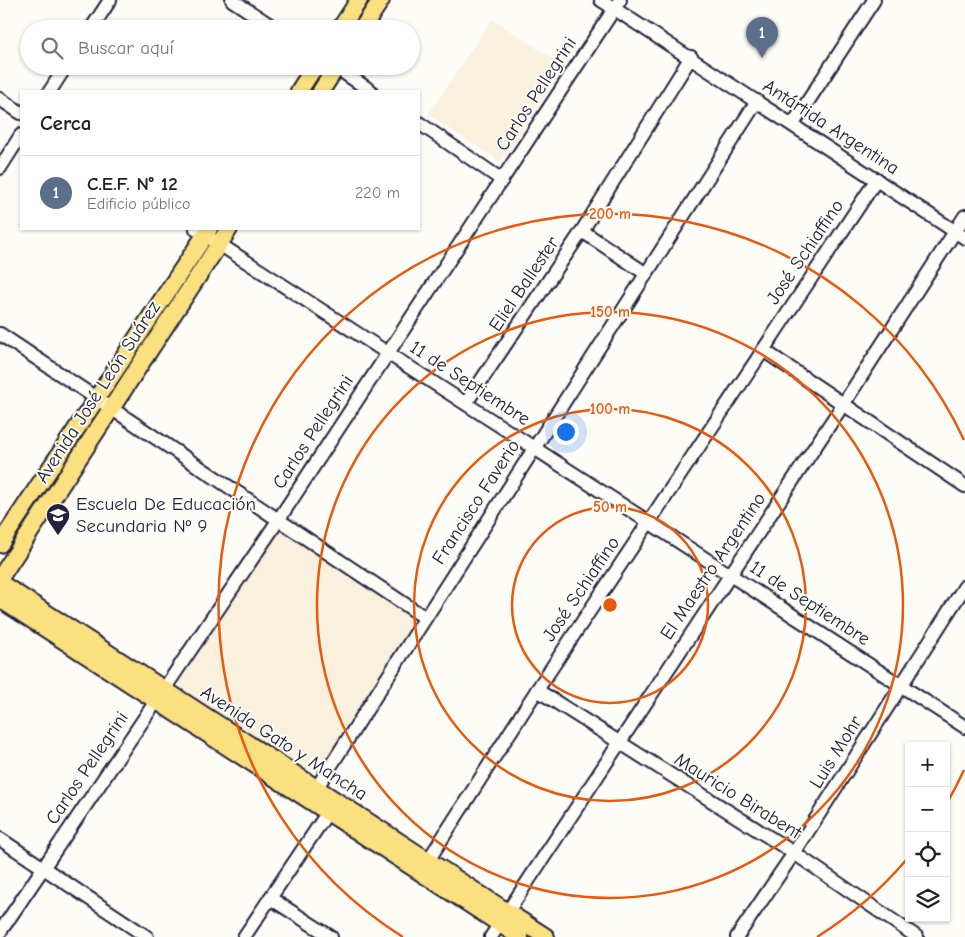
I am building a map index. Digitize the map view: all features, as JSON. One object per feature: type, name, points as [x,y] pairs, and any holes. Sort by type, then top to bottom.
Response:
[{"type":"main road","points":[[346,20],[360,0]]},
{"type":"main road","points":[[368,20],[381,0]]},
{"type":"main road","points":[[300,90],[309,75]]},
{"type":"main road","points":[[322,90],[331,75]]},
{"type":"main road","name":"Avenida José León Suárez","points":[[0,578],[228,230]]},
{"type":"main road","name":"Avenida José León Suárez","points":[[0,544],[203,231]]},
{"type":"main road","name":"Avenida Gato y Mancha","points":[[0,584],[160,695],[425,866],[499,924],[520,937]]},
{"type":"main road","name":"Avenida Gato y Mancha","points":[[0,599],[160,695]]},
{"type":"main road","name":"Avenida Gato y Mancha","points":[[499,924],[546,937]]},
{"type":"street","points":[[97,20],[110,0]]},
{"type":"street","points":[[232,0],[262,20]]},
{"type":"street","name":"Antártida Argentina","points":[[601,0],[617,4],[691,57],[960,234]]},
{"type":"street","points":[[793,124],[874,0]]},
{"type":"street","name":"Carlos Pellegrini","points":[[0,932],[42,867],[279,520],[617,4]]},
{"type":"street","name":"Eliel Ballester","points":[[466,403],[582,231],[691,57]]},
{"type":"street","points":[[51,90],[60,75]]},
{"type":"street","points":[[348,75],[370,90]]},
{"type":"street","points":[[0,99],[20,112]]},
{"type":"street","name":"Francisco Faverio","points":[[313,794],[424,617],[757,100]]},
{"type":"street","points":[[420,125],[502,180]]},
{"type":"street","points":[[0,168],[20,137]]},
{"type":"street","name":"José Schiaffino","points":[[425,866],[537,690],[877,179]]},
{"type":"street","name":"El Maestro Argentino","points":[[499,924],[730,573],[960,234],[965,216]]},
{"type":"street","name":"11 de Septiembre","points":[[203,231],[965,727]]},
{"type":"street","points":[[582,231],[645,273]]},
{"type":"street","points":[[0,334],[424,617]]},
{"type":"street","points":[[763,350],[965,486]]},
{"type":"street","name":"Luis Mohr","points":[[737,937],[794,853],[965,586]]},
{"type":"street","name":"Mauricio Birabent","points":[[537,690],[794,853],[917,937]]},
{"type":"street","points":[[244,937],[332,806]]},
{"type":"street","points":[[0,839],[147,937]]},
{"type":"street","points":[[270,898],[331,937]]},
{"type":"shaded area","points":[[492,19],[564,66],[501,162],[428,115]]},
{"type":"shaded area","points":[[282,532],[410,617],[411,628],[320,769],[301,770],[180,690],[178,680],[275,535]]},
{"type":"place","name":"C.E.F. N° 12","points":[[762,58]]},
{"type":"place","name":"Escuela De Educación Secundaria Nº 9","points":[[58,536]]}]
